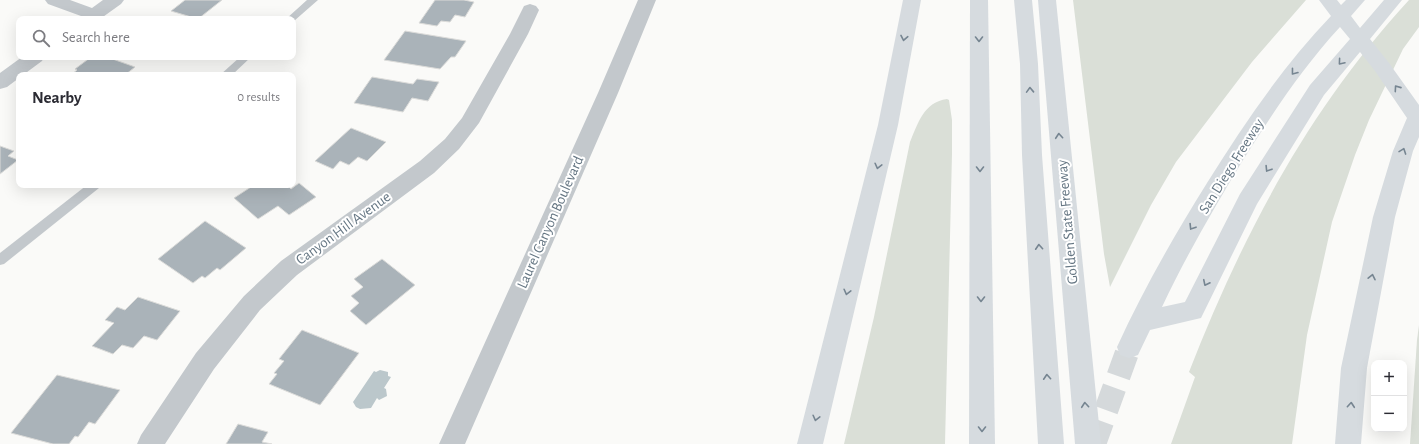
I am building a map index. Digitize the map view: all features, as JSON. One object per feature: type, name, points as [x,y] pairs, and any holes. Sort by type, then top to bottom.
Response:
[{"type":"highway","points":[[810,444],[888,125],[912,0]]},
{"type":"highway","points":[[979,0],[982,444]]},
{"type":"highway","points":[[1023,0],[1029,64],[1032,155],[1051,444]]},
{"type":"highway","name":"Golden State Freeway","points":[[1047,0],[1088,444]]},
{"type":"highway","points":[[1328,0],[1382,67],[1419,120]]},
{"type":"highway","name":"San Diego Freeway","points":[[1129,347],[1187,235],[1245,140],[1318,40],[1356,0]]},
{"type":"highway","points":[[1143,321],[1193,310],[1248,200],[1317,90],[1393,0]]},
{"type":"highway","points":[[1348,444],[1354,368],[1384,217],[1403,151],[1419,114]]},
{"type":"street","points":[[54,0],[89,16]]},
{"type":"street","points":[[92,16],[115,0]]},
{"type":"street","name":"Laurel Canyon Boulevard","points":[[452,444],[604,101],[647,0]]},
{"type":"street","name":"Canyon Hill Avenue","points":[[150,444],[205,361],[252,303],[289,268],[427,167],[452,144],[469,123],[519,34],[530,10]]},
{"type":"street","points":[[0,82],[31,60]]},
{"type":"lane","points":[[294,16],[313,0]]},
{"type":"lane","points":[[228,72],[242,60]]},
{"type":"lane","points":[[0,260],[91,188]]},
{"type":"shaded area","points":[[1073,0],[1306,0],[1252,62],[1176,162],[1151,205],[1110,287],[1104,254]]},
{"type":"shaded area","points":[[1409,0],[1419,0],[1419,27],[1403,49],[1369,120],[1355,155],[1332,222],[1307,335],[1292,444],[1171,444],[1195,377],[1189,372],[1232,271],[1281,176],[1309,130],[1340,85],[1373,42]]},
{"type":"shaded area","points":[[949,100],[952,120],[952,154],[945,444],[844,444],[874,317],[910,142],[919,121],[927,109],[939,101]]},
{"type":"shaded area","points":[[1419,325],[1419,444],[1410,444],[1417,340]]},
{"type":"shaded area","points":[[380,370],[388,372],[388,376],[391,377],[384,388],[386,389],[387,396],[379,400],[377,398],[371,408],[360,409],[356,407],[353,402],[374,371],[376,372]]},
{"type":"building","points":[[185,0],[222,0],[202,16],[188,16],[171,11]]},
{"type":"building","points":[[435,0],[464,0],[474,2],[465,17],[455,15],[450,22],[441,21],[437,26],[419,23]]},
{"type":"building","points":[[405,31],[466,41],[455,57],[451,57],[440,69],[384,60]]},
{"type":"building","points":[[87,60],[115,60],[135,67],[129,72],[75,72],[77,70],[75,69]]},
{"type":"building","points":[[372,77],[413,84],[417,79],[439,82],[428,101],[412,98],[403,112],[354,103]]},
{"type":"building","points":[[351,128],[386,142],[367,161],[358,157],[349,165],[340,161],[333,169],[315,161]]},
{"type":"building","points":[[0,146],[14,151],[8,156],[16,159],[16,162],[0,174]]},
{"type":"building","points":[[299,183],[316,197],[289,215],[278,206],[258,219],[234,198],[249,188],[291,189],[296,188],[296,185]]},
{"type":"building","points":[[205,221],[246,248],[220,270],[217,268],[205,278],[202,276],[193,283],[158,259]]},
{"type":"building","points":[[382,259],[415,285],[366,325],[350,311],[359,303],[351,296],[363,287],[354,279]]},
{"type":"building","points":[[138,297],[180,311],[157,340],[144,336],[133,348],[122,345],[113,354],[92,346],[114,323],[105,320],[117,307],[125,310]]},
{"type":"building","points":[[302,330],[359,353],[320,405],[269,384],[277,374],[274,373],[284,361],[279,359]]},
{"type":"building","points":[[57,375],[120,390],[95,424],[89,422],[78,437],[75,436],[69,444],[53,444],[11,433]]},
{"type":"building","points":[[238,424],[268,432],[262,442],[272,444],[226,444]]},
{"type":"tunnel","points":[[1094,444],[1129,347]]}]
